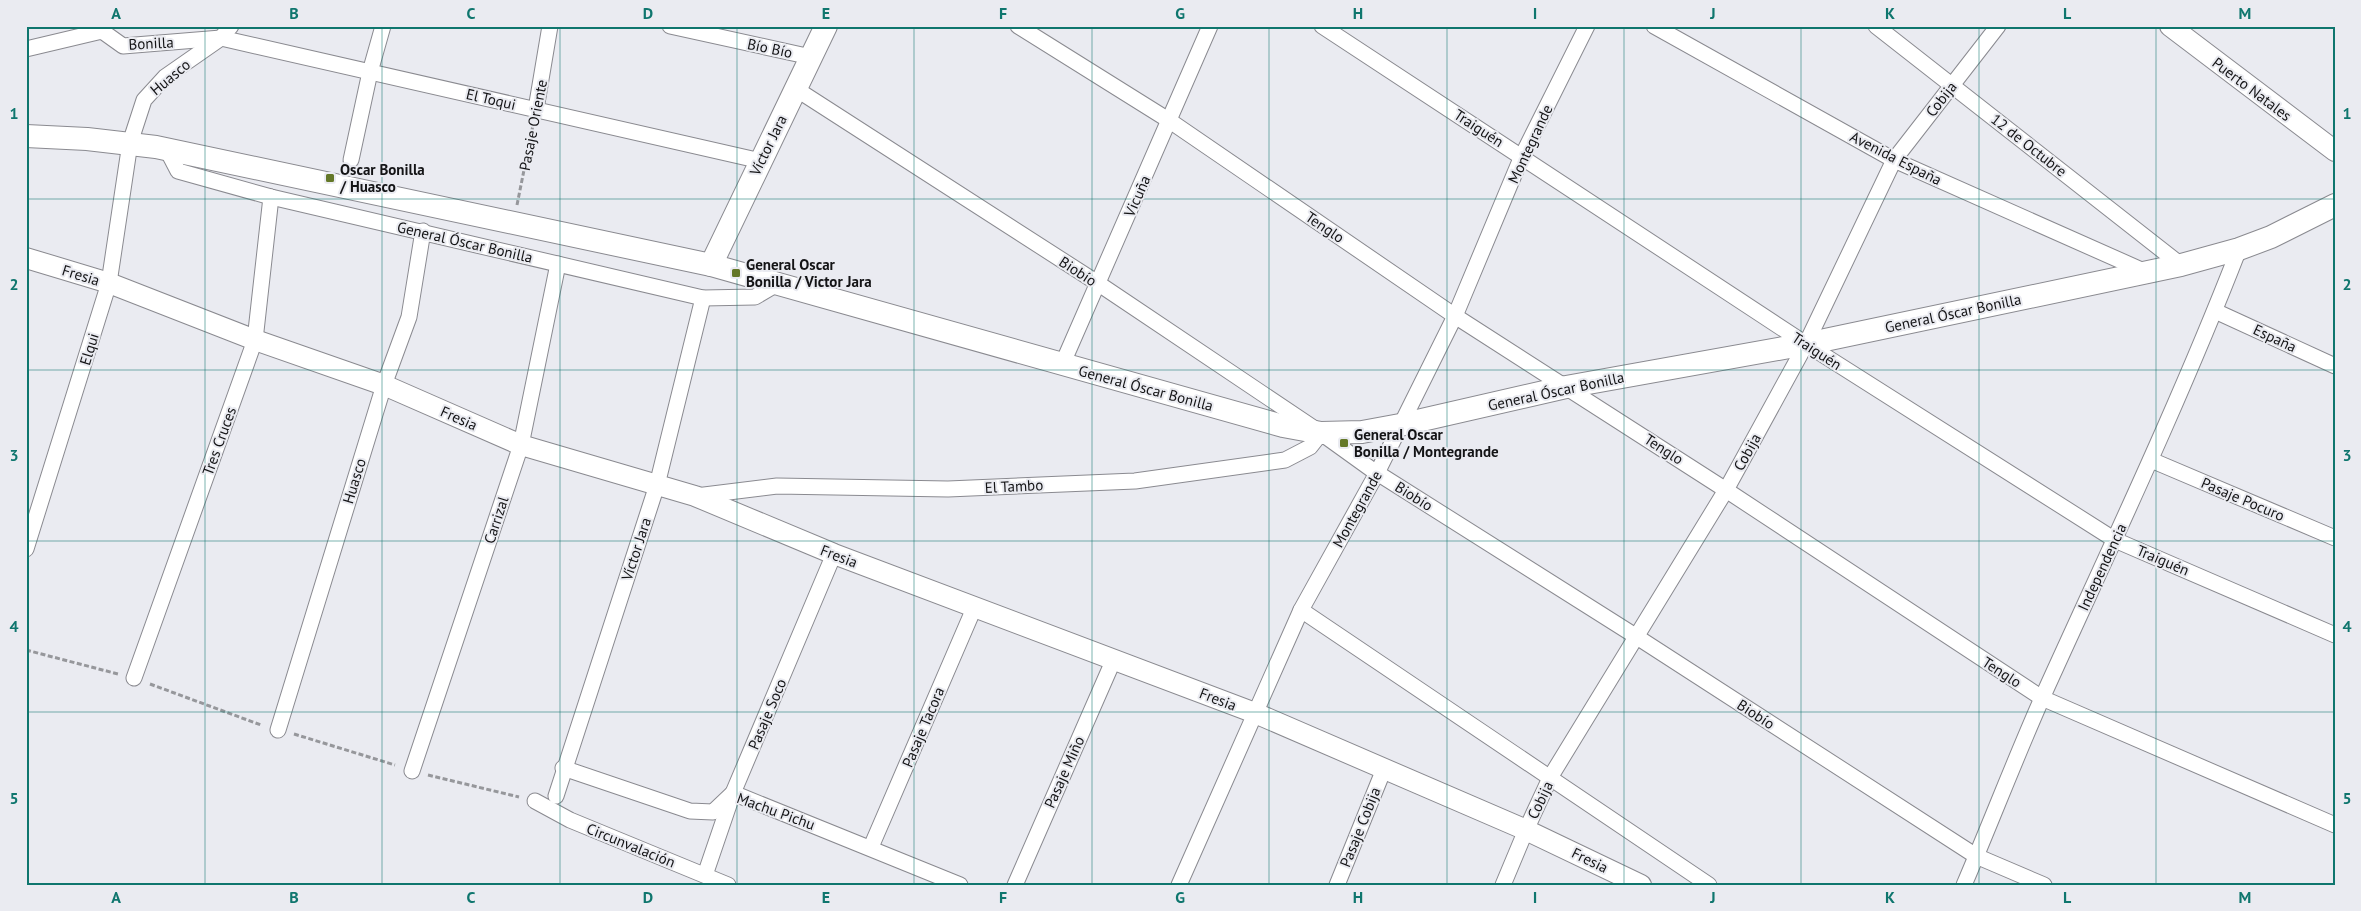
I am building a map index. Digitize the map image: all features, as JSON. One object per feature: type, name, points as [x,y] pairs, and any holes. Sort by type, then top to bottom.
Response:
[{"type":"main road","name":"Víctor Jara","points":[[711,264],[826,26]]},
{"type":"main road","name":"General Óscar Bonilla","points":[[26,136],[166,148],[514,224],[711,264],[1062,365],[1283,426],[1321,433],[1362,432],[1400,425],[1566,387],[1806,344],[2181,265],[2239,249],[2271,237],[2335,205]]},
{"type":"street","points":[[351,160],[370,72],[384,26]]},
{"type":"street","name":"Pasaje Oriente","points":[[536,110],[550,26]]},
{"type":"street","name":"Bío Bío","points":[[670,26],[811,57]]},
{"type":"street","name":"Tenglo","points":[[1018,26],[1170,121],[1455,316],[1726,490],[2042,698],[2335,825]]},
{"type":"street","name":"Vicuña","points":[[1062,365],[1210,26]]},
{"type":"street","name":"Traiguén","points":[[1322,26],[1806,344],[2115,540],[2335,635]]},
{"type":"street","name":"Montegrande","points":[[1179,885],[1301,610],[1377,473],[1455,316],[1522,156],[1587,26]]},
{"type":"street","name":"Avenida España","points":[[1654,26],[1894,160],[2146,272]]},
{"type":"street","name":"12 de Octubre","points":[[1876,26],[2181,265]]},
{"type":"street","name":"Cobija","points":[[1503,885],[1551,776],[1726,490],[1806,344],[1894,160],[1998,26]]},
{"type":"street","name":"Puerto Natales","points":[[2170,26],[2333,147]]},
{"type":"street","name":"Bonilla","points":[[26,49],[101,29],[123,46],[226,32]]},
{"type":"street","name":"El Toqui","points":[[226,32],[370,72],[761,161]]},
{"type":"street","name":"Huasco","points":[[130,144],[144,100],[165,77],[226,32]]},
{"type":"street","name":"Biobío","points":[[796,89],[1098,284],[1321,433],[1377,473],[1637,637],[1976,856],[2044,885]]},
{"type":"street","name":"Elqui","points":[[26,549],[109,284],[130,144]]},
{"type":"street","name":"General Óscar Bonilla","points":[[166,148],[178,171],[271,197],[703,298],[755,297],[777,284]]},
{"type":"street","name":"Tres Cruces","points":[[134,678],[255,340],[271,197]]},
{"type":"street","name":"Huasco","points":[[278,730],[384,385],[409,317],[423,231]]},
{"type":"street","name":"Independencia","points":[[1964,885],[2042,698],[2151,460],[2215,311],[2239,249]]},
{"type":"street","name":"Fresia","points":[[26,258],[109,284],[255,340],[384,385],[521,445],[695,496],[834,554],[1255,713],[1526,830],[1641,885]]},
{"type":"street","name":"Carrizal","points":[[412,771],[521,445],[558,264]]},
{"type":"street","name":"Víctor Jara","points":[[556,796],[657,484],[703,298]]},
{"type":"street","name":"España","points":[[2215,311],[2335,366]]},
{"type":"street","name":"El Tambo","points":[[695,496],[778,486],[948,489],[1135,481],[1285,460],[1310,447],[1321,433]]},
{"type":"street","name":"Pasaje Pocuro","points":[[2151,460],[2335,538]]},
{"type":"street","name":"Pasaje Soco","points":[[705,875],[733,793],[834,554]]},
{"type":"street","name":"Pasaje Tacora","points":[[871,847],[975,606]]},
{"type":"street","points":[[1301,610],[1551,776],[1709,885]]},
{"type":"street","name":"Pasaje Miño","points":[[1015,885],[1114,659]]},
{"type":"street","name":"Machu Pichu","points":[[564,768],[690,811],[713,812],[733,793],[871,847],[960,885]]},
{"type":"street","name":"Pasaje Cobija","points":[[1337,885],[1384,770]]},
{"type":"street","name":"Circunvalación","points":[[535,801],[570,820],[728,885]]},
{"type":"path","name":"Pasaje Oriente","points":[[514,224],[536,110]]},
{"type":"place","name":"Oscar Bonilla / Huasco","points":[[330,178]]},
{"type":"place","name":"General Oscar Bonilla / Victor Jara","points":[[736,273]]},
{"type":"place","name":"General Oscar Bonilla / Montegrande","points":[[1344,443]]}]
